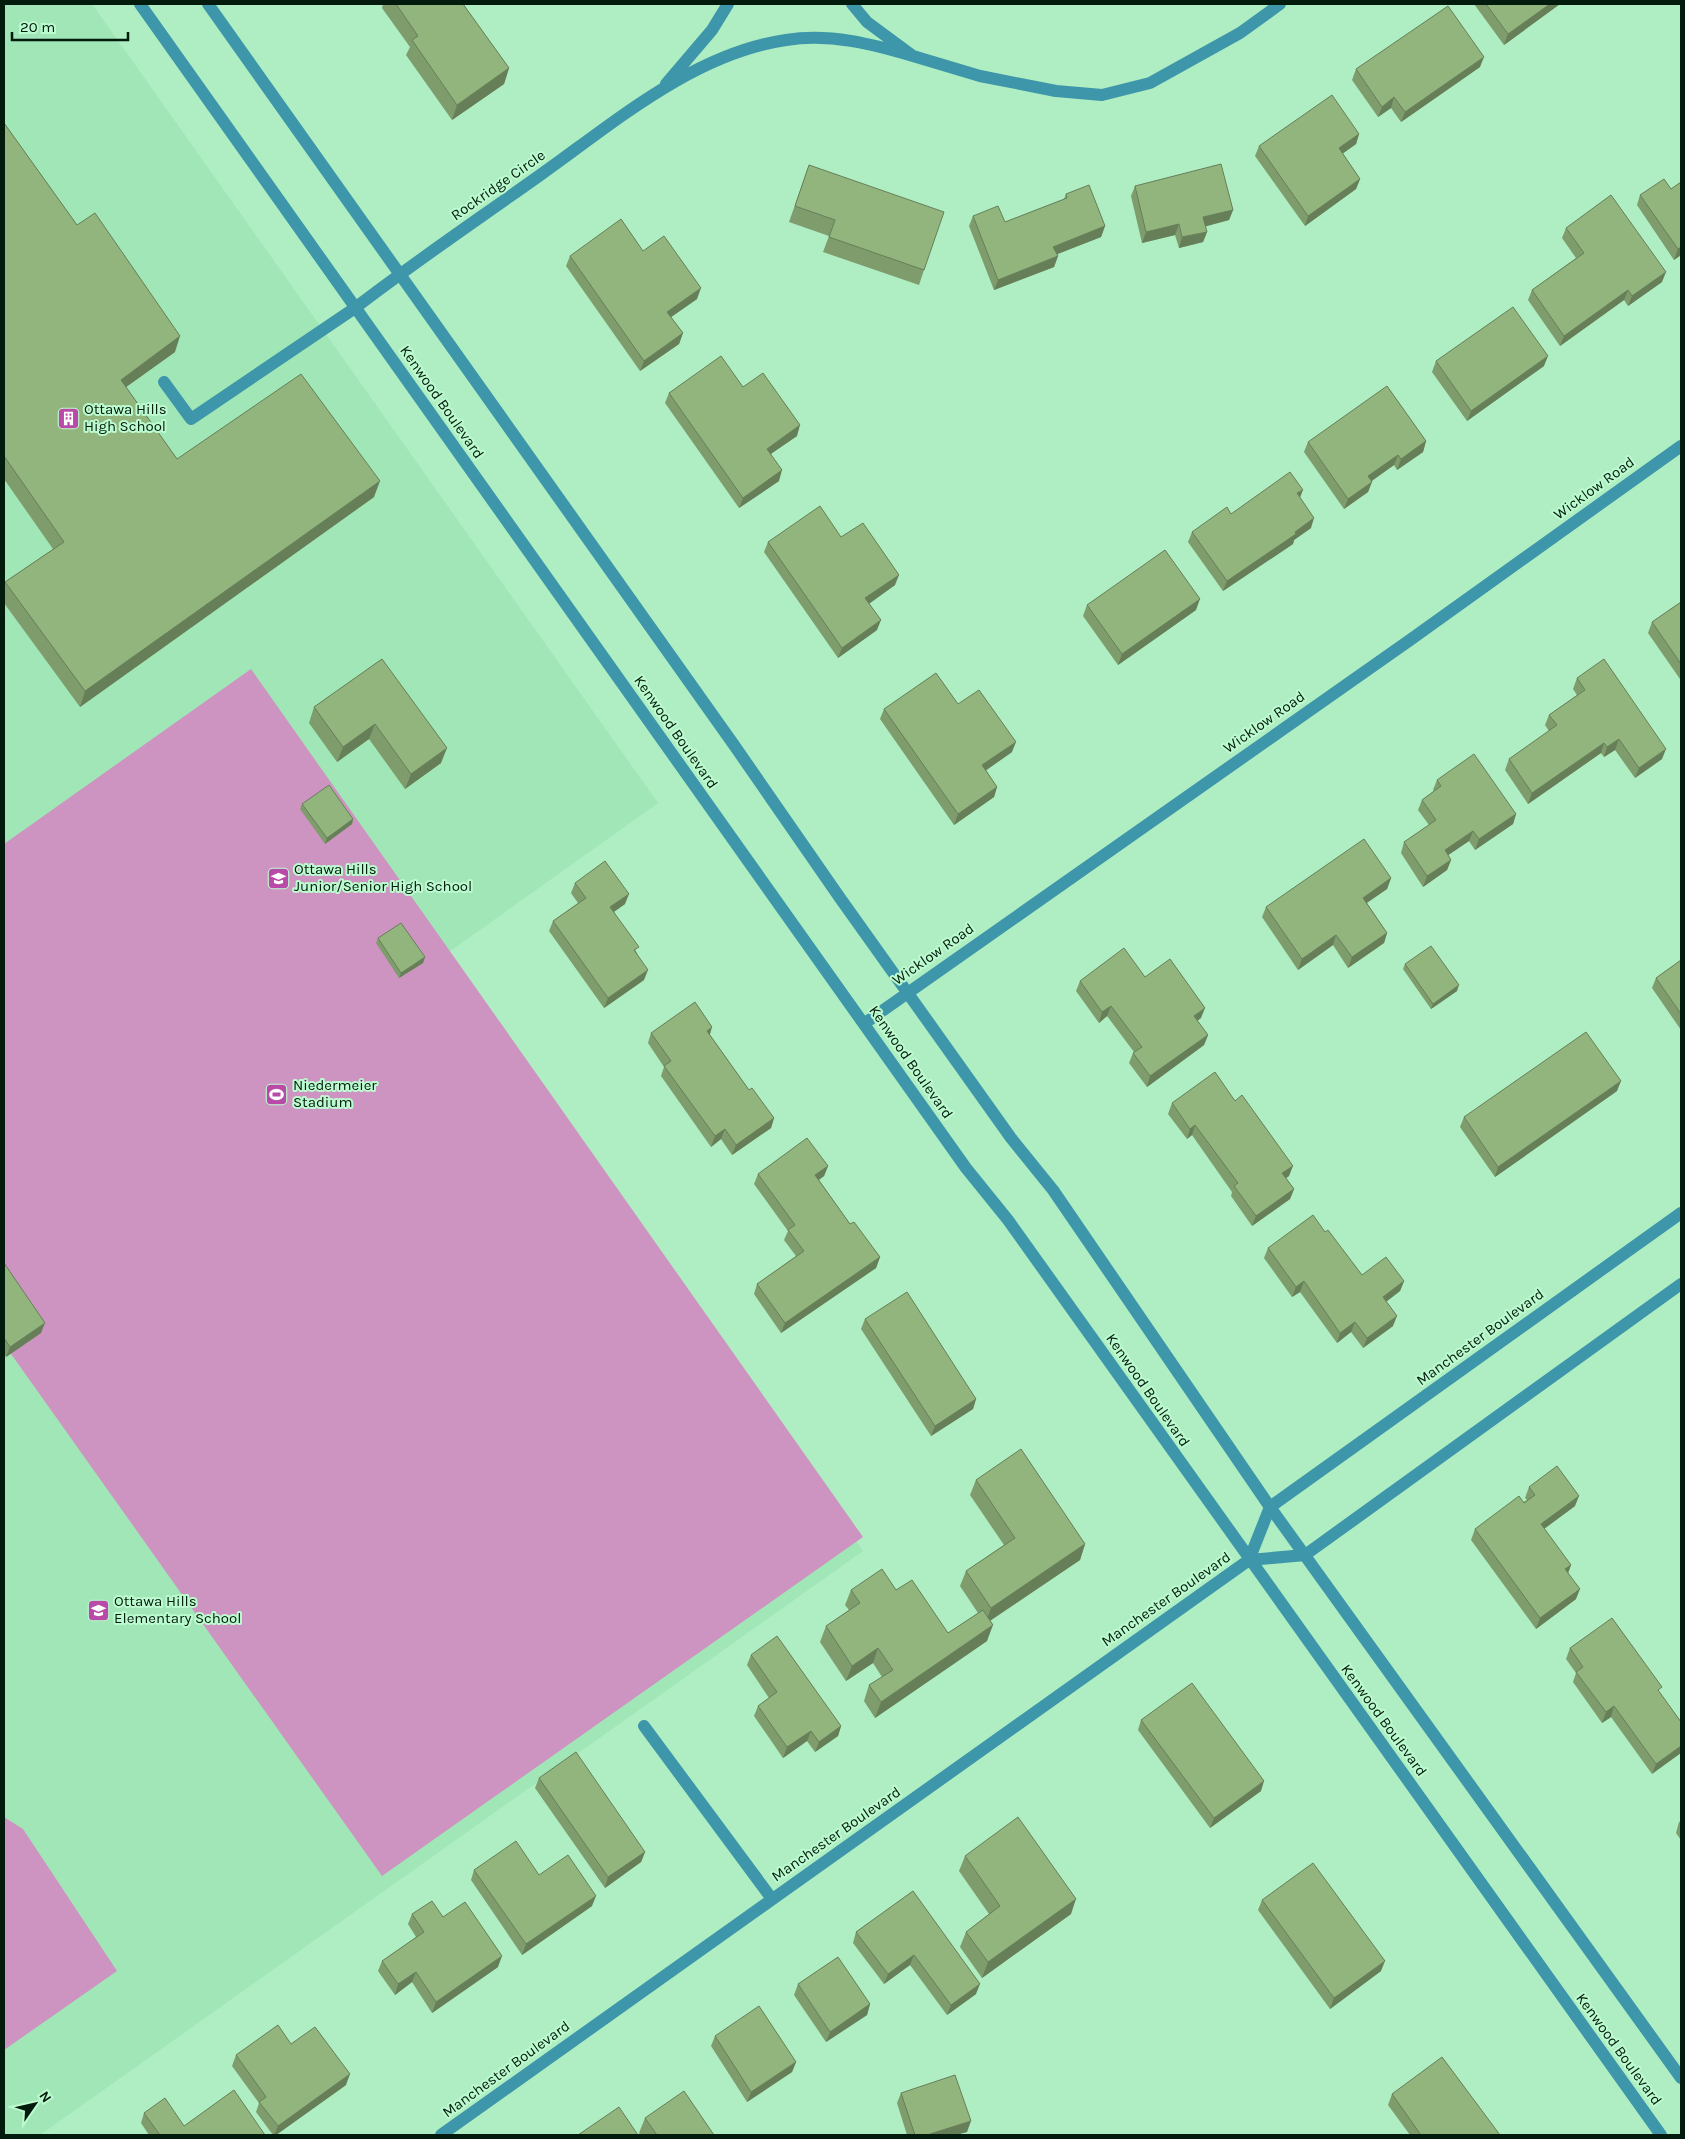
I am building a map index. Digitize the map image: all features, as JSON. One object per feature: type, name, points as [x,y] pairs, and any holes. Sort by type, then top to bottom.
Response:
[{"type":"street","name":"Kenwood Boulevard","points":[[140,4],[955,1152],[1008,1220],[1661,2135]]},
{"type":"street","points":[[208,4],[1011,1138],[1053,1190],[1270,1507],[1681,2078]]},
{"type":"street","name":"Rockridge Circle","points":[[661,89],[712,30],[728,4]]},
{"type":"street","points":[[852,4],[867,22],[913,56]]},
{"type":"street","name":"Rockridge Circle","points":[[164,382],[191,419],[355,308],[399,274],[661,89],[731,53],[786,40],[836,38],[874,45],[980,76],[1056,91],[1102,95],[1150,82],[1240,32],[1280,4]]},
{"type":"street","name":"Wicklow Road","points":[[865,1023],[1410,640],[1681,446]]},
{"type":"street","name":"Manchester Boulevard","points":[[1249,1560],[1270,1507],[1681,1213]]},
{"type":"street","points":[[1305,1556],[1681,1284]]},
{"type":"street","name":"Manchester Boulevard","points":[[449,2133],[772,1898],[1249,1560],[1305,1556]]},
{"type":"street","points":[[644,1726],[772,1898]]},
{"type":"shaded area","name":"Ottawa Hills Junior/Senior High School","points":[[4,4],[92,4],[658,803],[446,954],[863,1551],[40,2135],[4,2135]]},
{"type":"shaded area","name":"Niedermeier Stadium","points":[[251,669],[863,1537],[382,1876],[4,1344],[4,844]]},
{"type":"shaded area","points":[[4,1817],[23,1829],[117,1971],[4,2050]]},
{"type":"building","points":[[396,4],[463,4],[509,68],[457,105],[412,40],[418,36]]},
{"type":"building","points":[[1486,4],[1550,4],[1508,34]]},
{"type":"building","points":[[1448,6],[1484,57],[1405,112],[1394,97],[1382,107],[1356,69]]},
{"type":"building","points":[[1332,95],[1359,134],[1339,148],[1360,179],[1308,216],[1259,146]]},
{"type":"building","name":"Ottawa Hills High School","points":[[4,123],[77,225],[95,213],[180,336],[121,380],[177,459],[301,374],[380,481],[85,691],[5,582],[64,542],[4,456]]},
{"type":"building","points":[[1221,164],[1233,210],[1203,217],[1207,232],[1182,237],[1179,224],[1146,232],[1135,186]]},
{"type":"building","points":[[809,165],[944,212],[924,270],[829,237],[835,220],[795,206]]},
{"type":"building","points":[[1664,179],[1671,189],[1681,182],[1681,247],[1678,249],[1640,195]]},
{"type":"building","points":[[1089,185],[1105,226],[1053,247],[1058,256],[998,280],[973,216],[998,206],[1005,222],[1067,198],[1066,194]]},
{"type":"building","points":[[1611,195],[1666,272],[1632,296],[1628,290],[1564,336],[1532,290],[1584,253],[1566,228]]},
{"type":"building","points":[[621,219],[643,251],[664,236],[701,288],[667,312],[683,333],[644,361],[570,256]]},
{"type":"building","points":[[1513,307],[1548,356],[1471,411],[1436,361]]},
{"type":"building","points":[[721,356],[743,387],[763,373],[800,425],[767,449],[782,470],[743,498],[669,393]]},
{"type":"building","points":[[1387,386],[1426,441],[1401,459],[1398,455],[1368,476],[1372,482],[1348,499],[1308,442]]},
{"type":"building","points":[[1290,472],[1303,490],[1297,493],[1314,518],[1295,532],[1296,534],[1227,581],[1192,532],[1227,507],[1231,514]]},
{"type":"building","points":[[820,506],[841,537],[863,523],[899,575],[865,598],[881,620],[842,648],[768,542]]},
{"type":"building","points":[[1165,550],[1200,599],[1122,654],[1087,605]]},
{"type":"building","points":[[1681,602],[1681,664],[1652,622]]},
{"type":"building","points":[[382,659],[447,748],[411,774],[375,724],[343,747],[314,707]]},
{"type":"building","points":[[1604,659],[1666,749],[1639,768],[1619,739],[1607,747],[1604,743],[1532,793],[1509,759],[1557,725],[1549,715],[1585,690],[1577,678]]},
{"type":"building","points":[[936,673],[958,704],[979,690],[1016,742],[982,765],[997,787],[958,814],[884,709]]},
{"type":"building","points":[[1474,754],[1516,814],[1479,839],[1473,831],[1445,850],[1451,860],[1427,876],[1404,842],[1436,820],[1422,800],[1441,786],[1437,780]]},
{"type":"building","points":[[329,785],[353,819],[327,838],[302,804]]},
{"type":"building","points":[[1364,839],[1391,878],[1363,898],[1387,933],[1352,957],[1336,935],[1302,959],[1266,907]]},
{"type":"building","points":[[605,861],[629,894],[610,907],[639,947],[634,950],[648,970],[608,998],[553,921],[586,898],[575,883]]},
{"type":"building","points":[[401,923],[425,957],[401,973],[378,938]]},
{"type":"building","points":[[1431,946],[1459,985],[1433,1004],[1405,964]]},
{"type":"building","points":[[1124,948],[1145,977],[1170,959],[1205,1008],[1194,1016],[1208,1035],[1150,1076],[1133,1053],[1142,1047],[1111,1006],[1102,1012],[1080,981]]},
{"type":"building","points":[[1681,960],[1681,1014],[1656,978]]},
{"type":"building","points":[[695,1002],[712,1027],[707,1031],[749,1090],[752,1088],[774,1118],[736,1145],[725,1129],[715,1136],[664,1066],[671,1061],[651,1033]]},
{"type":"building","points":[[1586,1032],[1621,1081],[1498,1167],[1464,1117]]},
{"type":"building","points":[[1215,1072],[1235,1101],[1242,1095],[1293,1166],[1282,1173],[1294,1189],[1256,1216],[1234,1186],[1238,1183],[1195,1125],[1190,1129],[1172,1103]]},
{"type":"building","points":[[807,1138],[828,1166],[815,1175],[850,1224],[854,1222],[880,1257],[785,1323],[757,1284],[804,1251],[788,1230],[795,1225],[758,1174]]},
{"type":"building","points":[[1313,1215],[1325,1232],[1328,1230],[1362,1275],[1386,1257],[1404,1281],[1383,1297],[1397,1316],[1367,1338],[1355,1322],[1340,1333],[1304,1281],[1296,1287],[1268,1248]]},
{"type":"building","points":[[4,1263],[45,1323],[10,1347],[4,1338]]},
{"type":"building","points":[[907,1292],[976,1399],[935,1426],[865,1319]]},
{"type":"building","points":[[1021,1449],[1085,1544],[991,1608],[966,1571],[1015,1538],[976,1480]]},
{"type":"building","points":[[1557,1466],[1579,1496],[1541,1524],[1571,1565],[1565,1569],[1580,1589],[1540,1618],[1475,1529],[1519,1496],[1524,1503],[1535,1495],[1529,1487]]},
{"type":"building","points":[[882,1569],[896,1590],[912,1580],[948,1633],[983,1610],[993,1625],[881,1702],[869,1685],[893,1670],[878,1648],[852,1666],[826,1626],[860,1603],[851,1590]]},
{"type":"building","points":[[1612,1618],[1662,1687],[1658,1690],[1681,1722],[1681,1746],[1656,1764],[1614,1706],[1606,1712],[1576,1672],[1583,1667],[1570,1648]]},
{"type":"building","points":[[777,1636],[841,1726],[819,1742],[811,1731],[787,1747],[758,1706],[777,1692],[751,1655]]},
{"type":"building","points":[[1192,1683],[1264,1781],[1214,1818],[1141,1720]]},
{"type":"building","points":[[576,1752],[645,1852],[608,1877],[539,1778]]},
{"type":"building","points":[[1018,1817],[1076,1899],[988,1962],[966,1932],[1000,1906],[965,1856]]},
{"type":"building","points":[[516,1841],[539,1875],[568,1855],[596,1896],[526,1944],[474,1870]]},
{"type":"building","points":[[1313,1863],[1385,1961],[1334,1998],[1262,1900]]},
{"type":"building","points":[[913,1891],[980,1984],[951,2005],[914,1955],[888,1974],[856,1932]]},
{"type":"building","points":[[432,1901],[443,1917],[465,1902],[502,1956],[436,2002],[416,1972],[398,1984],[382,1961],[424,1932],[412,1914]]},
{"type":"building","points":[[838,1957],[870,2004],[830,2032],[798,1984]]},
{"type":"building","points":[[759,2006],[796,2062],[751,2092],[715,2036]]},
{"type":"building","points":[[278,2025],[291,2044],[315,2027],[350,2074],[278,2126],[259,2102],[266,2097],[236,2055]]},
{"type":"building","points":[[1442,2057],[1500,2135],[1421,2135],[1392,2094]]},
{"type":"building","points":[[955,2075],[971,2121],[927,2135],[915,2135],[901,2093]]},
{"type":"building","points":[[234,2090],[265,2135],[160,2135],[144,2113],[165,2098],[184,2126]]},
{"type":"building","points":[[684,2091],[714,2135],[657,2135],[645,2118]]},
{"type":"building","points":[[619,2107],[638,2135],[578,2135]]},
{"type":"place","name":"Ottawa Hills High School","points":[[68,418]]},
{"type":"place","name":"Ottawa Hills Junior/Senior High School","points":[[278,878]]},
{"type":"place","name":"Niedermeier Stadium","points":[[277,1094]]},
{"type":"place","name":"Ottawa Hills Elementary School","points":[[98,1610]]}]
